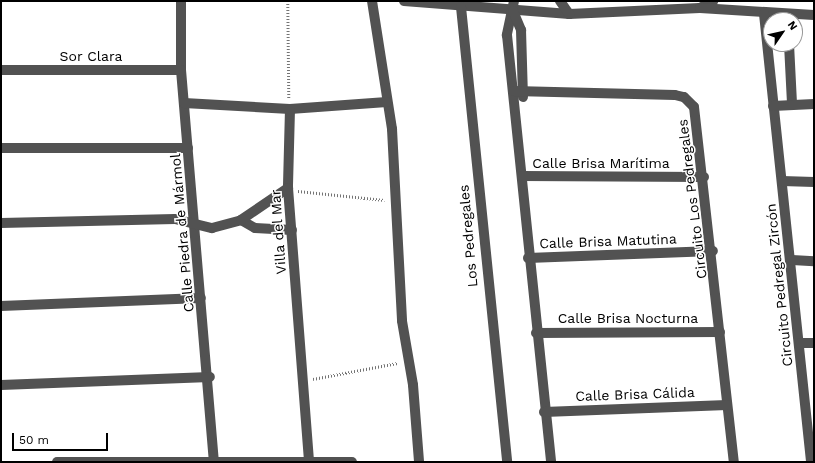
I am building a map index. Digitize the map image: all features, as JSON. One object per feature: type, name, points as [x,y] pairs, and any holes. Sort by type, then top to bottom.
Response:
[{"type":"street","name":"Calle Piedra de Mármol","points":[[181,1],[181,70],[201,298],[210,377],[214,461]]},
{"type":"street","points":[[372,1],[386,102],[396,201],[402,321],[410,360],[419,462]]},
{"type":"street","points":[[404,1],[460,7],[513,6],[569,14],[700,8],[763,14]]},
{"type":"street","points":[[560,1],[569,14]]},
{"type":"street","points":[[700,8],[713,1]]},
{"type":"street","points":[[513,6],[507,35],[520,92]]},
{"type":"street","points":[[513,6],[521,30],[520,92],[517,114],[528,258],[544,412],[551,462]]},
{"type":"street","name":"Los Pedregales","points":[[460,7],[507,462]]},
{"type":"street","points":[[803,16],[814,15]]},
{"type":"street","name":"Circuito Pedregal Zircón","points":[[768,52],[792,260],[811,462]]},
{"type":"street","points":[[789,52],[792,104]]},
{"type":"street","name":"Sor Clara","points":[[1,70],[181,70]]},
{"type":"street","name":"Circuito Los Pedregales","points":[[520,92],[684,97],[697,115],[713,251],[734,462]]},
{"type":"street","points":[[184,103],[290,109],[386,102]]},
{"type":"street","points":[[773,106],[814,104]]},
{"type":"street","name":"Villa del Mar","points":[[290,109],[288,188],[309,461]]},
{"type":"street","points":[[1,148],[188,148]]},
{"type":"street","name":"Calle Brisa Marítima","points":[[522,176],[704,177]]},
{"type":"street","points":[[782,181],[814,182]]},
{"type":"street","points":[[1,223],[176,219],[194,222],[212,228],[241,220],[288,188]]},
{"type":"street","points":[[241,220],[255,228],[292,230]]},
{"type":"street","name":"Calle Brisa Matutina","points":[[528,258],[713,251]]},
{"type":"street","points":[[792,260],[814,261]]},
{"type":"street","points":[[1,306],[201,298]]},
{"type":"street","name":"Calle Brisa Nocturna","points":[[536,334],[720,332]]},
{"type":"street","points":[[800,343],[814,343]]},
{"type":"street","points":[[1,385],[210,377]]},
{"type":"street","name":"Calle Brisa Cálida","points":[[544,412],[728,405]]},
{"type":"street","points":[[56,462],[352,462]]},
{"type":"path","points":[[288,1],[290,109]]},
{"type":"path","points":[[288,188],[396,201]]},
{"type":"path","points":[[303,382],[380,369],[410,360]]}]
